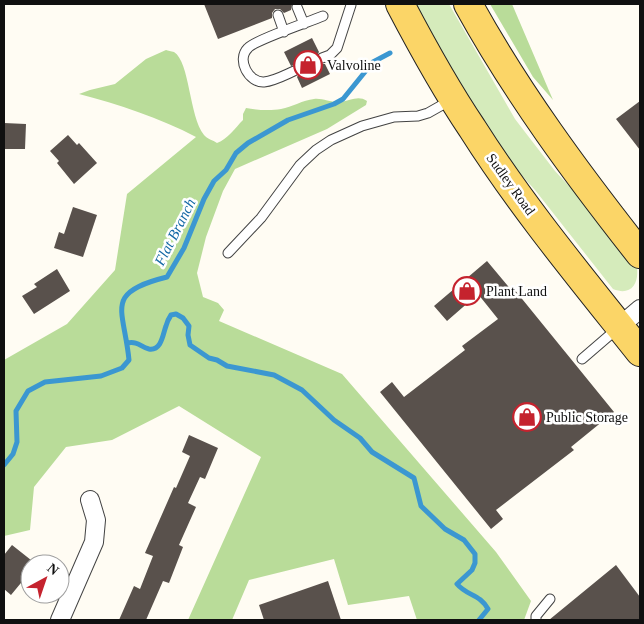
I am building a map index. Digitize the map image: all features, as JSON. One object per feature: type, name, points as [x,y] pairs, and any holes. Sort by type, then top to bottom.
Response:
[{"type":"main road","name":"Sudley Road","points":[[400,4],[434,67],[472,130],[513,188],[630,318],[640,352]]},
{"type":"main road","points":[[468,4],[501,61],[544,128],[584,184],[640,254]]},
{"type":"street","points":[[60,620],[94,542],[96,520],[90,500]]},
{"type":"lane","points":[[322,58],[337,48],[351,5]]},
{"type":"lane","points":[[297,7],[304,24]]},
{"type":"lane","points":[[278,15],[284,32]]},
{"type":"lane","points":[[294,71],[266,82],[258,81],[253,79],[246,70],[243,62],[244,53],[253,44],[323,16]]},
{"type":"lane","points":[[228,254],[261,218],[300,165],[316,150],[331,140],[362,126],[386,118],[428,113],[453,98]]},
{"type":"lane","points":[[582,359],[630,318]]},
{"type":"lane","points":[[536,620],[536,616],[550,599]]},
{"type":"green space","points":[[410,4],[449,4],[515,119],[555,171],[586,204],[637,268],[635,284],[632,288],[624,291],[613,289],[535,190],[496,147]]},
{"type":"green space","points":[[490,4],[512,4],[553,100],[533,77]]},
{"type":"green space","points":[[166,50],[174,52],[183,67],[199,126],[205,136],[217,143],[228,136],[243,120],[246,108],[277,110],[314,99],[337,102],[360,98],[367,101],[366,105],[327,129],[235,169],[223,191],[206,237],[197,273],[203,297],[218,303],[224,310],[219,321],[342,374],[496,552],[531,601],[524,620],[417,620],[409,596],[348,605],[334,559],[249,580],[232,620],[188,620],[261,457],[179,406],[112,440],[66,447],[34,487],[30,530],[4,536],[4,360],[67,324],[115,270],[127,194],[196,137],[139,112],[79,94],[115,84],[146,59]]},
{"type":"building","points":[[204,4],[292,4],[291,10],[284,13],[280,9],[275,9],[272,13],[272,18],[218,39]]},
{"type":"building","name":"Valvoline","points":[[312,38],[319,52],[316,61],[325,64],[330,74],[302,88],[297,77],[300,72],[299,68],[295,65],[291,66],[284,52]]},
{"type":"building","points":[[640,101],[640,150],[616,119]]},
{"type":"building","points":[[4,123],[26,124],[25,149],[4,149]]},
{"type":"building","points":[[68,135],[77,145],[79,143],[97,163],[74,184],[50,151]]},
{"type":"building","points":[[73,207],[97,215],[83,257],[54,248],[59,232],[64,234]]},
{"type":"building","name":"Public Storage","points":[[487,261],[512,291],[514,289],[614,412],[571,447],[574,450],[496,510],[503,519],[491,529],[380,392],[392,382],[404,397],[465,350],[462,346],[498,319],[478,294],[447,321],[434,306]]},
{"type":"building","points":[[57,269],[70,291],[34,314],[22,296],[37,287],[34,284]]},
{"type":"building","points":[[189,435],[218,448],[205,479],[200,477],[188,503],[196,507],[179,545],[183,547],[169,583],[163,581],[146,620],[119,620],[134,586],[140,589],[153,556],[145,553],[190,456],[182,452]]},
{"type":"building","points":[[12,545],[23,554],[20,554],[20,584],[11,595],[4,589],[4,555]]},
{"type":"building","points":[[616,565],[640,597],[640,620],[549,620]]},
{"type":"building","points":[[328,581],[341,620],[264,620],[259,605]]},
{"type":"waterway","name":"Flat Branch","points":[[4,465],[13,454],[17,442],[16,411],[28,391],[45,382],[101,376],[122,368],[129,360],[122,315],[122,305],[126,297],[133,289],[167,277],[184,248],[204,199],[214,181],[226,170],[236,153],[248,143],[288,120],[343,99],[373,62],[390,53]]},
{"type":"waterway","points":[[127,343],[137,343],[149,349],[157,347],[171,315],[176,314],[183,318],[189,326],[190,345],[209,358],[227,366],[274,375],[302,390],[334,420],[360,438],[372,452],[414,478],[421,506],[445,529],[464,540],[475,554],[475,563],[472,570],[457,584],[485,604],[488,609],[479,620]]},
{"type":"place","name":"Valvoline","points":[[308,65]]},
{"type":"place","name":"Plant Land","points":[[467,291]]},
{"type":"place","name":"Public Storage","points":[[527,417]]}]
